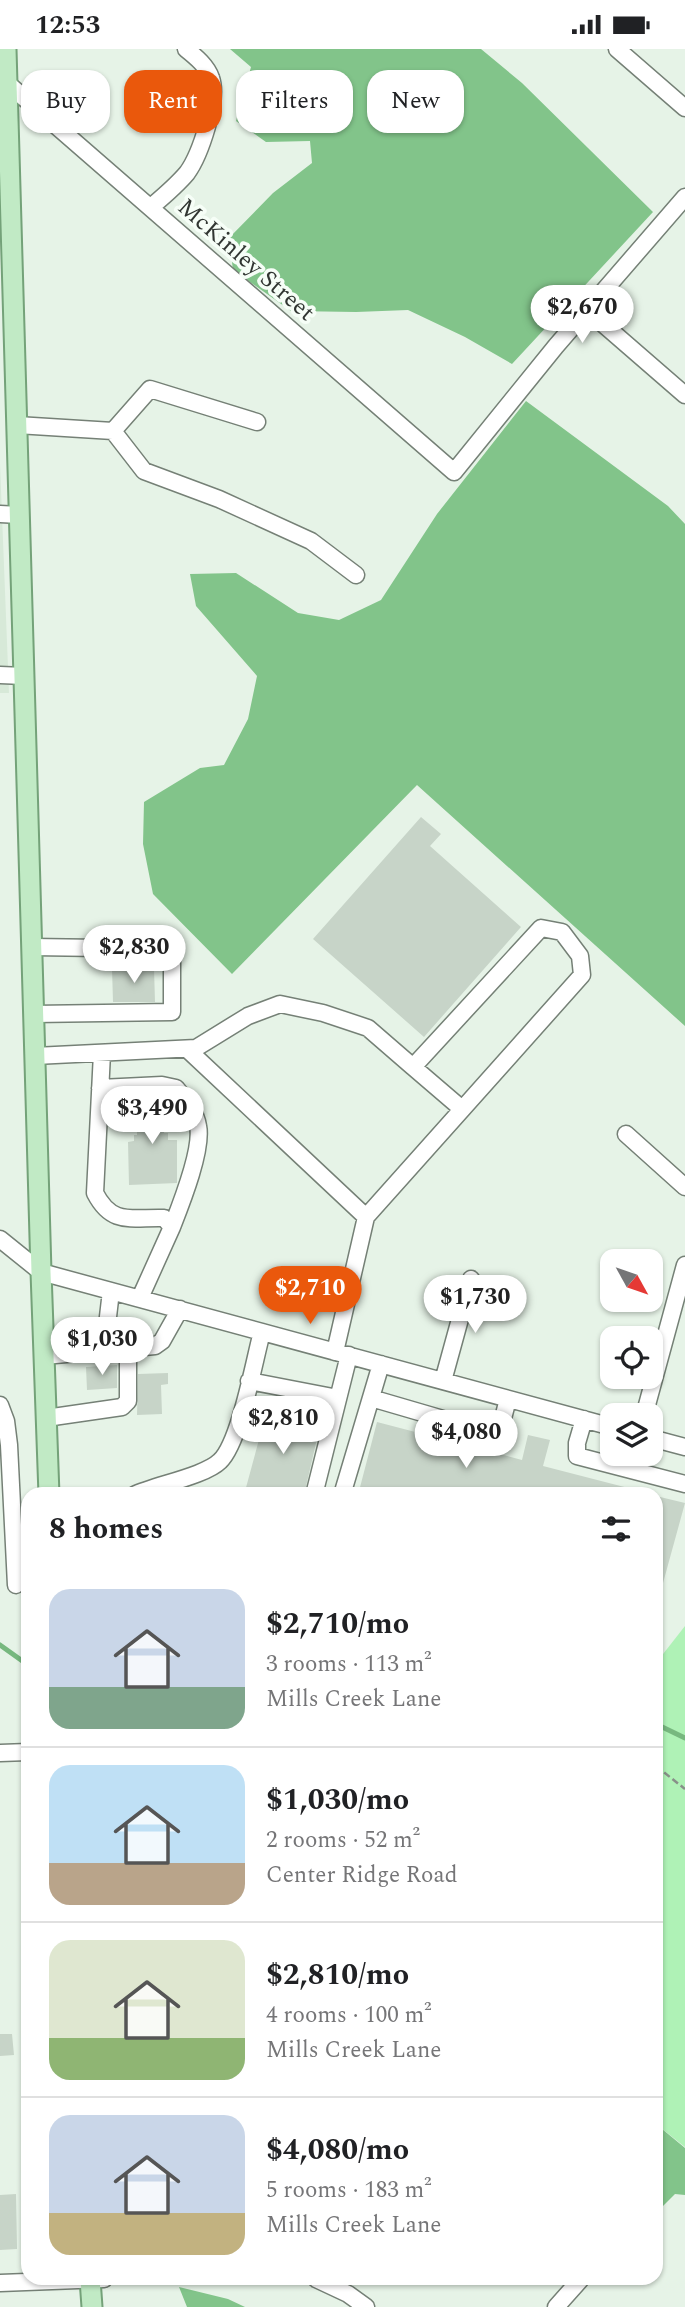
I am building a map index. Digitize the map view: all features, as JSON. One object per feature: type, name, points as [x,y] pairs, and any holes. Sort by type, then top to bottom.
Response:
[{"type":"main road","points":[[6,49],[17,425],[10,515],[24,675],[49,1487]]},
{"type":"main road","points":[[92,2307],[94,2285]]},
{"type":"street","points":[[151,207],[175,187],[189,170],[198,152],[214,96],[212,79],[186,49]]},
{"type":"street","points":[[617,49],[685,108]]},
{"type":"street","name":"McKinley Street","points":[[7,83],[454,472],[587,310]]},
{"type":"street","points":[[685,197],[587,310],[685,395]]},
{"type":"street","points":[[113,431],[150,389],[257,422]]},
{"type":"street","points":[[17,425],[113,431],[144,471],[219,499],[311,541],[356,575]]},
{"type":"street","points":[[0,675],[24,675]]},
{"type":"street","points":[[316,1487],[338,1398],[342,1354],[366,1217],[582,975],[580,956],[562,932],[541,928],[413,1067]]},
{"type":"street","points":[[32,947],[172,949],[172,1012],[34,1014]]},
{"type":"street","points":[[35,1056],[196,1048],[248,1016],[280,1004],[323,1013],[368,1028],[462,1109]]},
{"type":"street","points":[[187,1049],[366,1217]]},
{"type":"street","points":[[102,1053],[95,1193],[102,1206],[115,1217],[164,1218],[172,1227]]},
{"type":"street","points":[[100,1088],[162,1085],[176,1088],[189,1105],[199,1126],[186,1192],[140,1298]]},
{"type":"street","points":[[626,1133],[685,1187]]},
{"type":"street","points":[[0,1239],[41,1272],[600,1424]]},
{"type":"street","points":[[648,1403],[685,1265]]},
{"type":"street","points":[[443,1381],[471,1279]]},
{"type":"street","points":[[104,1351],[111,1291]]},
{"type":"street","points":[[44,1356],[155,1346],[162,1341],[180,1309]]},
{"type":"street","points":[[157,1487],[220,1462],[232,1444],[261,1332]]},
{"type":"street","points":[[46,1418],[122,1407],[128,1401],[128,1349]]},
{"type":"street","points":[[344,1487],[381,1364]]},
{"type":"street","points":[[249,1381],[338,1398]]},
{"type":"street","points":[[371,1398],[491,1433],[502,1426],[508,1399]]},
{"type":"street","points":[[0,1405],[6,1421],[9,1445],[16,1585]]},
{"type":"street","points":[[584,1419],[577,1443],[577,1457],[685,1484]]},
{"type":"street","points":[[663,1441],[685,1447]]},
{"type":"street","points":[[0,1753],[21,1752]]},
{"type":"street","points":[[0,2283],[21,2282]]},
{"type":"street","points":[[329,2285],[366,2307]]},
{"type":"street","points":[[556,2307],[576,2285]]},
{"type":"path","points":[[663,1772],[685,1789]]},
{"type":"shaded area","points":[[0,464],[9,693],[0,693]]},
{"type":"green space","points":[[230,49],[481,49],[522,83],[653,212],[512,364],[465,337],[408,310],[291,311],[233,270],[229,238],[273,193],[312,163],[310,141],[266,142],[253,133],[353,133],[353,70],[250,70],[251,67]]},
{"type":"green space","points":[[526,401],[668,506],[685,524],[685,1026],[417,785],[232,974],[153,894],[143,844],[144,802],[200,768],[224,765],[248,719],[257,676],[196,606],[190,574],[236,573],[298,613],[339,620],[381,600],[437,514]]},
{"type":"green space","points":[[685,1626],[685,2147],[663,2130],[663,1654]]},
{"type":"green space","points":[[663,2130],[685,2148],[685,2195],[675,2194],[663,2206]]},
{"type":"green space","points":[[179,2287],[228,2299],[245,2307],[187,2307]]},
{"type":"building","points":[[421,817],[441,834],[430,846],[521,927],[424,1037],[313,939]]},
{"type":"building","points":[[112,968],[154,968],[155,1002],[113,1002]]},
{"type":"building","points":[[163,1096],[164,1133],[168,1133],[168,1140],[177,1140],[177,1183],[129,1185],[128,1142],[134,1141],[134,1135],[137,1135],[136,1097]]},
{"type":"building","points":[[117,1365],[117,1388],[87,1390],[86,1367]]},
{"type":"building","points":[[168,1373],[168,1384],[161,1385],[162,1414],[137,1415],[138,1374]]},
{"type":"building","points":[[267,1410],[312,1421],[311,1424],[320,1426],[306,1487],[246,1487]]},
{"type":"building","points":[[377,1422],[522,1460],[528,1435],[550,1440],[543,1466],[624,1487],[360,1487]]},
{"type":"building","points":[[663,1498],[685,1503],[663,1583]]},
{"type":"building","points":[[0,2034],[12,2034],[14,2055],[0,2056]]},
{"type":"building","points":[[16,2194],[17,2249],[0,2250],[0,2195]]},
{"type":"waterway","points":[[0,1645],[21,1660]]},
{"type":"waterway","points":[[663,1727],[685,1738]]}]
